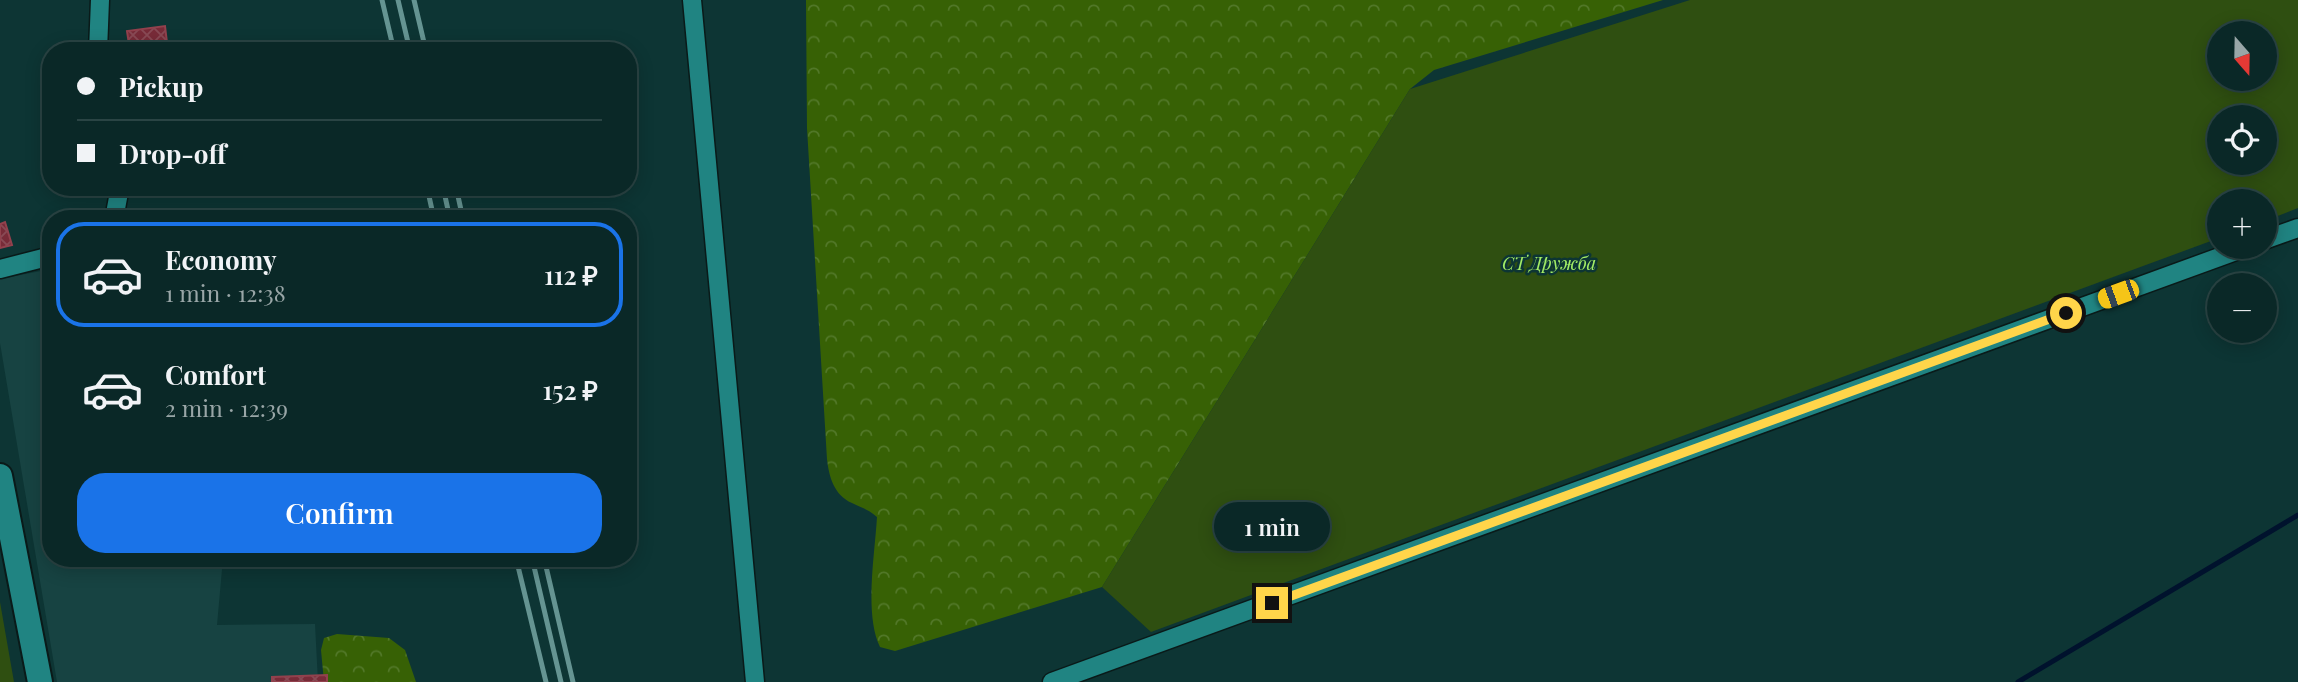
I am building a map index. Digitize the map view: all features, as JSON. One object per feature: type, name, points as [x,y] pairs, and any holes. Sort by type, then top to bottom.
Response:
[{"type":"main road","points":[[0,476],[40,682]]},
{"type":"street","points":[[98,42],[100,0]]},
{"type":"street","points":[[692,0],[755,682]]},
{"type":"street","points":[[2277,235],[2298,228]]},
{"type":"street","points":[[0,269],[42,258]]},
{"type":"street","points":[[1052,682],[2214,259]]},
{"type":"shaded area","points":[[42,271],[42,567],[222,567],[217,625],[315,624],[318,682],[57,682],[0,343],[0,279]]},
{"type":"green space","points":[[806,0],[1663,0],[1434,70],[1410,89],[1102,587],[895,651],[880,647],[875,633],[871,601],[877,517],[841,495],[831,479],[828,466],[807,128]]},
{"type":"green space","name":"СТ Дружба","points":[[1690,0],[2298,0],[2298,208],[2277,216],[2277,189],[2207,189],[2207,242],[1151,632],[1102,587],[1410,89]]},
{"type":"green space","points":[[0,602],[14,682],[0,682]]},
{"type":"green space","points":[[337,634],[389,638],[405,650],[416,682],[324,682],[321,650],[324,638]]},
{"type":"building","points":[[165,26],[167,42],[129,42],[127,31]]},
{"type":"building","points":[[5,222],[12,245],[0,248],[0,224]]},
{"type":"building","points":[[327,675],[327,682],[272,682],[272,677]]},
{"type":"waterway","points":[[2018,682],[2298,515]]},
{"type":"railway","points":[[382,0],[392,42]]},
{"type":"railway","points":[[398,0],[408,42]]},
{"type":"railway","points":[[414,0],[424,42]]},
{"type":"railway","points":[[429,196],[432,210]]},
{"type":"railway","points":[[445,196],[448,210]]},
{"type":"railway","points":[[458,196],[461,210]]},
{"type":"railway","points":[[518,567],[546,682]]},
{"type":"railway","points":[[534,567],[561,682]]},
{"type":"railway","points":[[546,567],[573,682]]},
{"type":"route","points":[[1272,603],[2066,313]]}]
